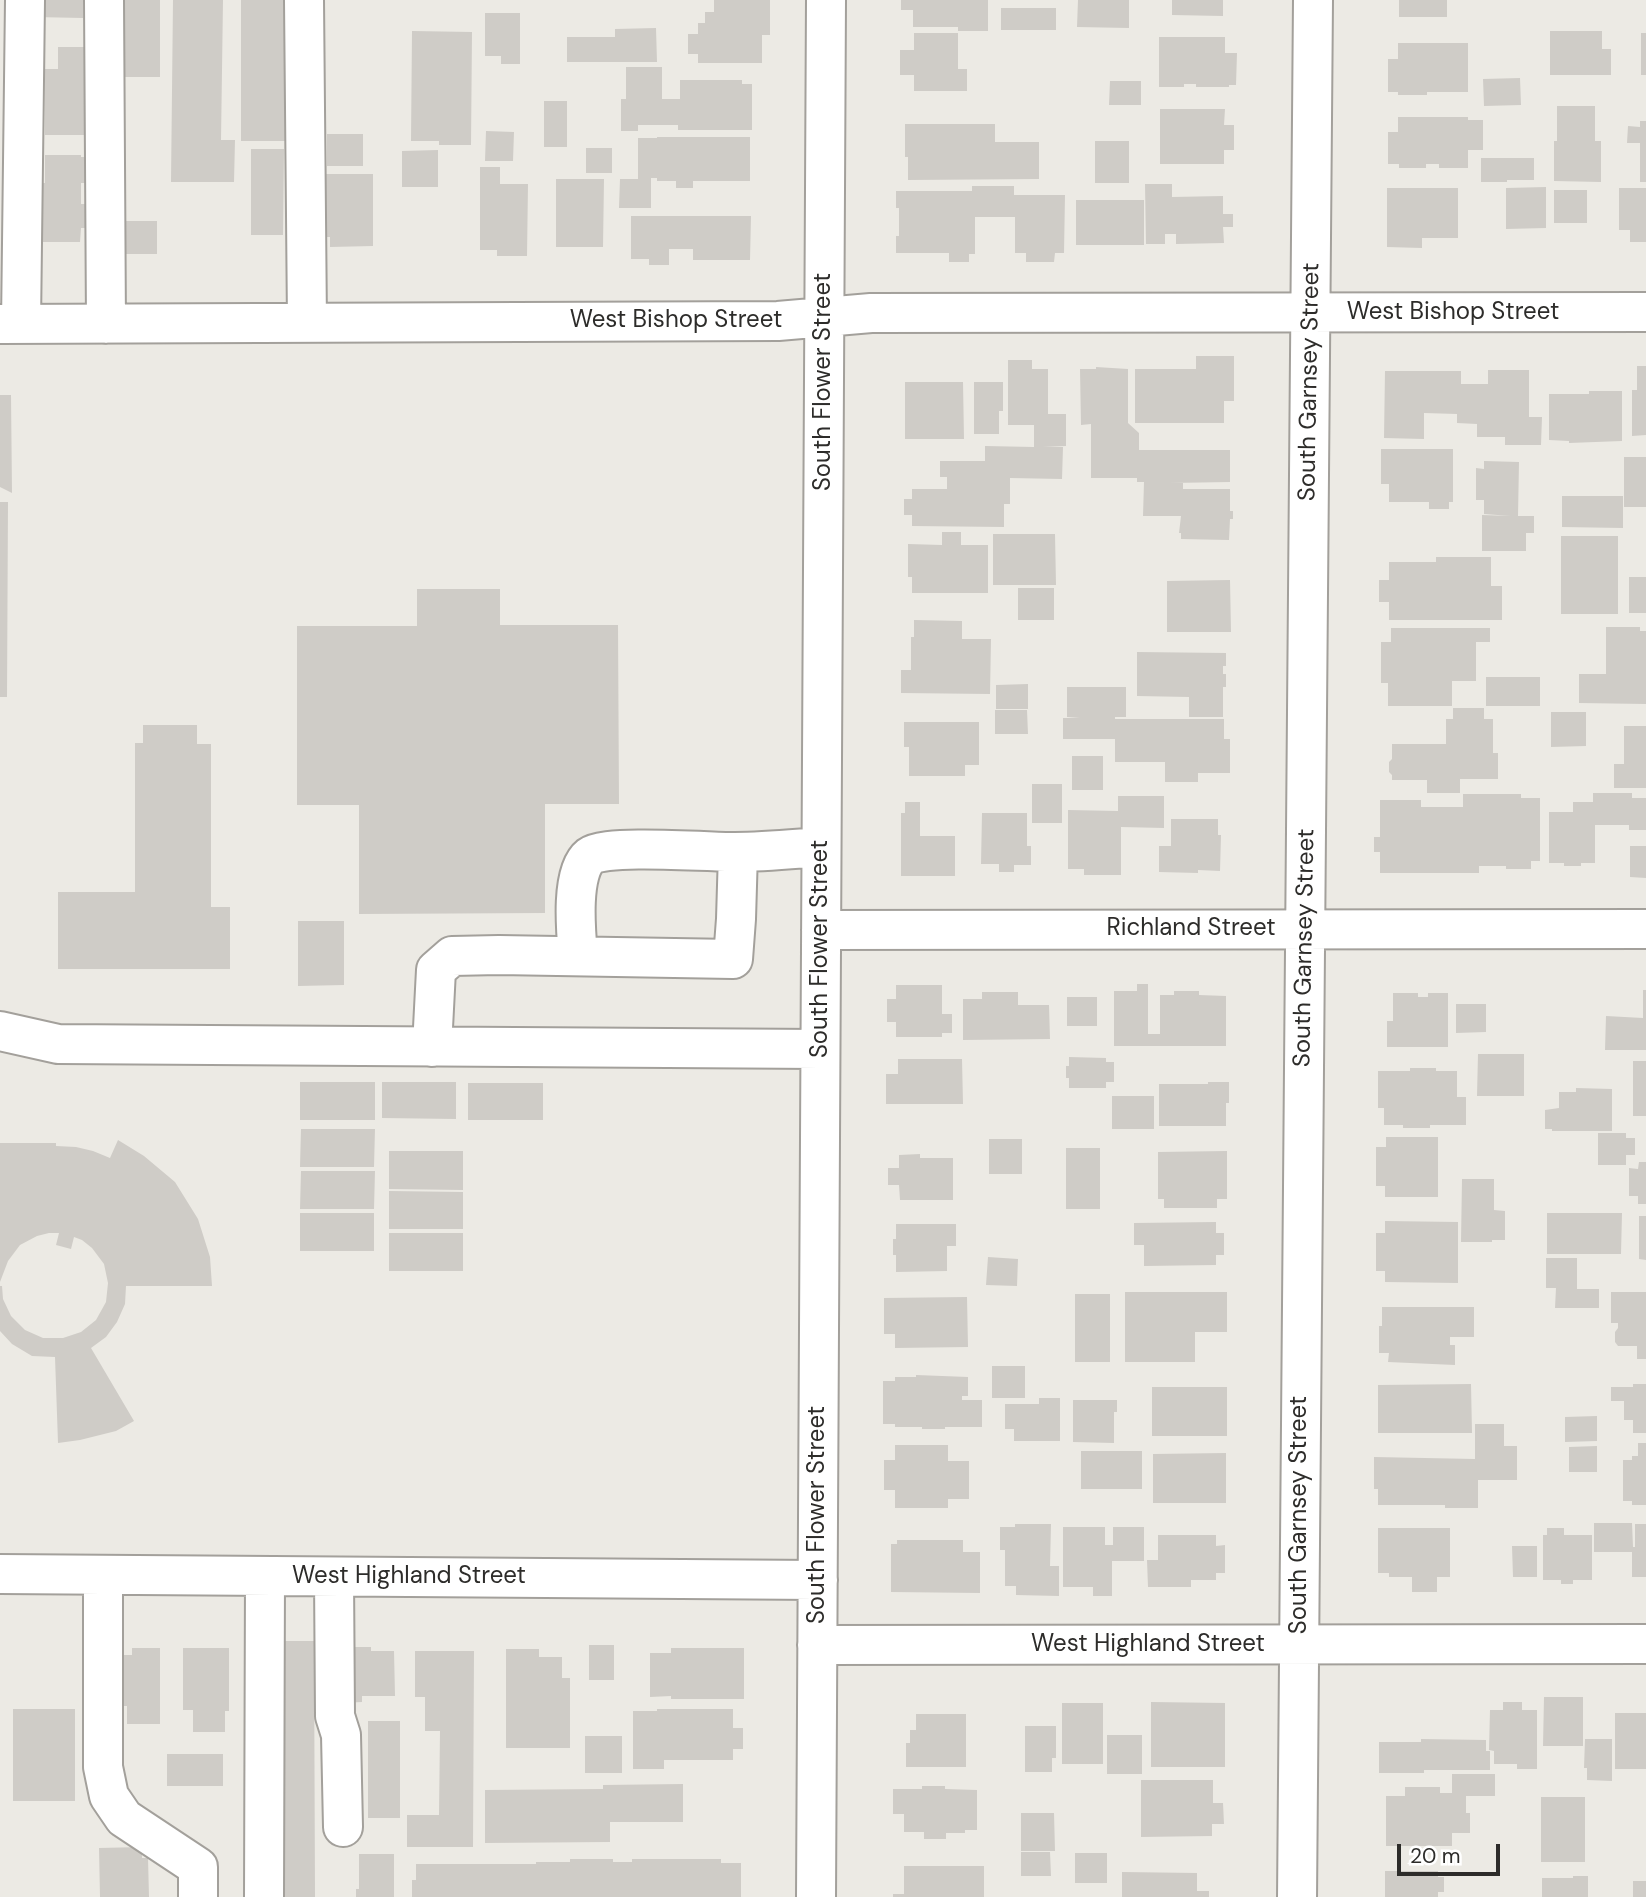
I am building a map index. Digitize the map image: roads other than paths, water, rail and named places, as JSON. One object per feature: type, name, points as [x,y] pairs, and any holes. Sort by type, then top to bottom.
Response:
[{"type":"street","points":[[10,324],[25,0]]},
{"type":"street","points":[[104,0],[106,324]]},
{"type":"street","points":[[304,0],[307,323]]},
{"type":"street","name":"South Flower Street","points":[[816,1897],[826,0]]},
{"type":"street","name":"South Garnsey Street","points":[[1297,1897],[1313,0]]},
{"type":"street","name":"West Bishop Street","points":[[10,324],[778,321],[871,313],[1646,313]]},
{"type":"street","points":[[578,956],[575,914],[577,893],[580,872],[590,856],[604,851],[738,852],[821,847]]},
{"type":"street","points":[[432,1047],[436,970],[452,956],[733,959],[738,852]]},
{"type":"street","name":"Richland Street","points":[[821,930],[1646,929]]},
{"type":"street","points":[[0,1031],[58,1044],[820,1049]]},
{"type":"street","name":"West Highland Street","points":[[0,1574],[818,1580]]},
{"type":"street","points":[[103,1575],[103,1767],[109,1796],[124,1818],[198,1867],[198,1897]]},
{"type":"street","points":[[264,1897],[265,1576]]},
{"type":"street","points":[[334,1577],[335,1716],[341,1735],[343,1827]]},
{"type":"street","name":"West Highland Street","points":[[817,1645],[1646,1644]]}]
